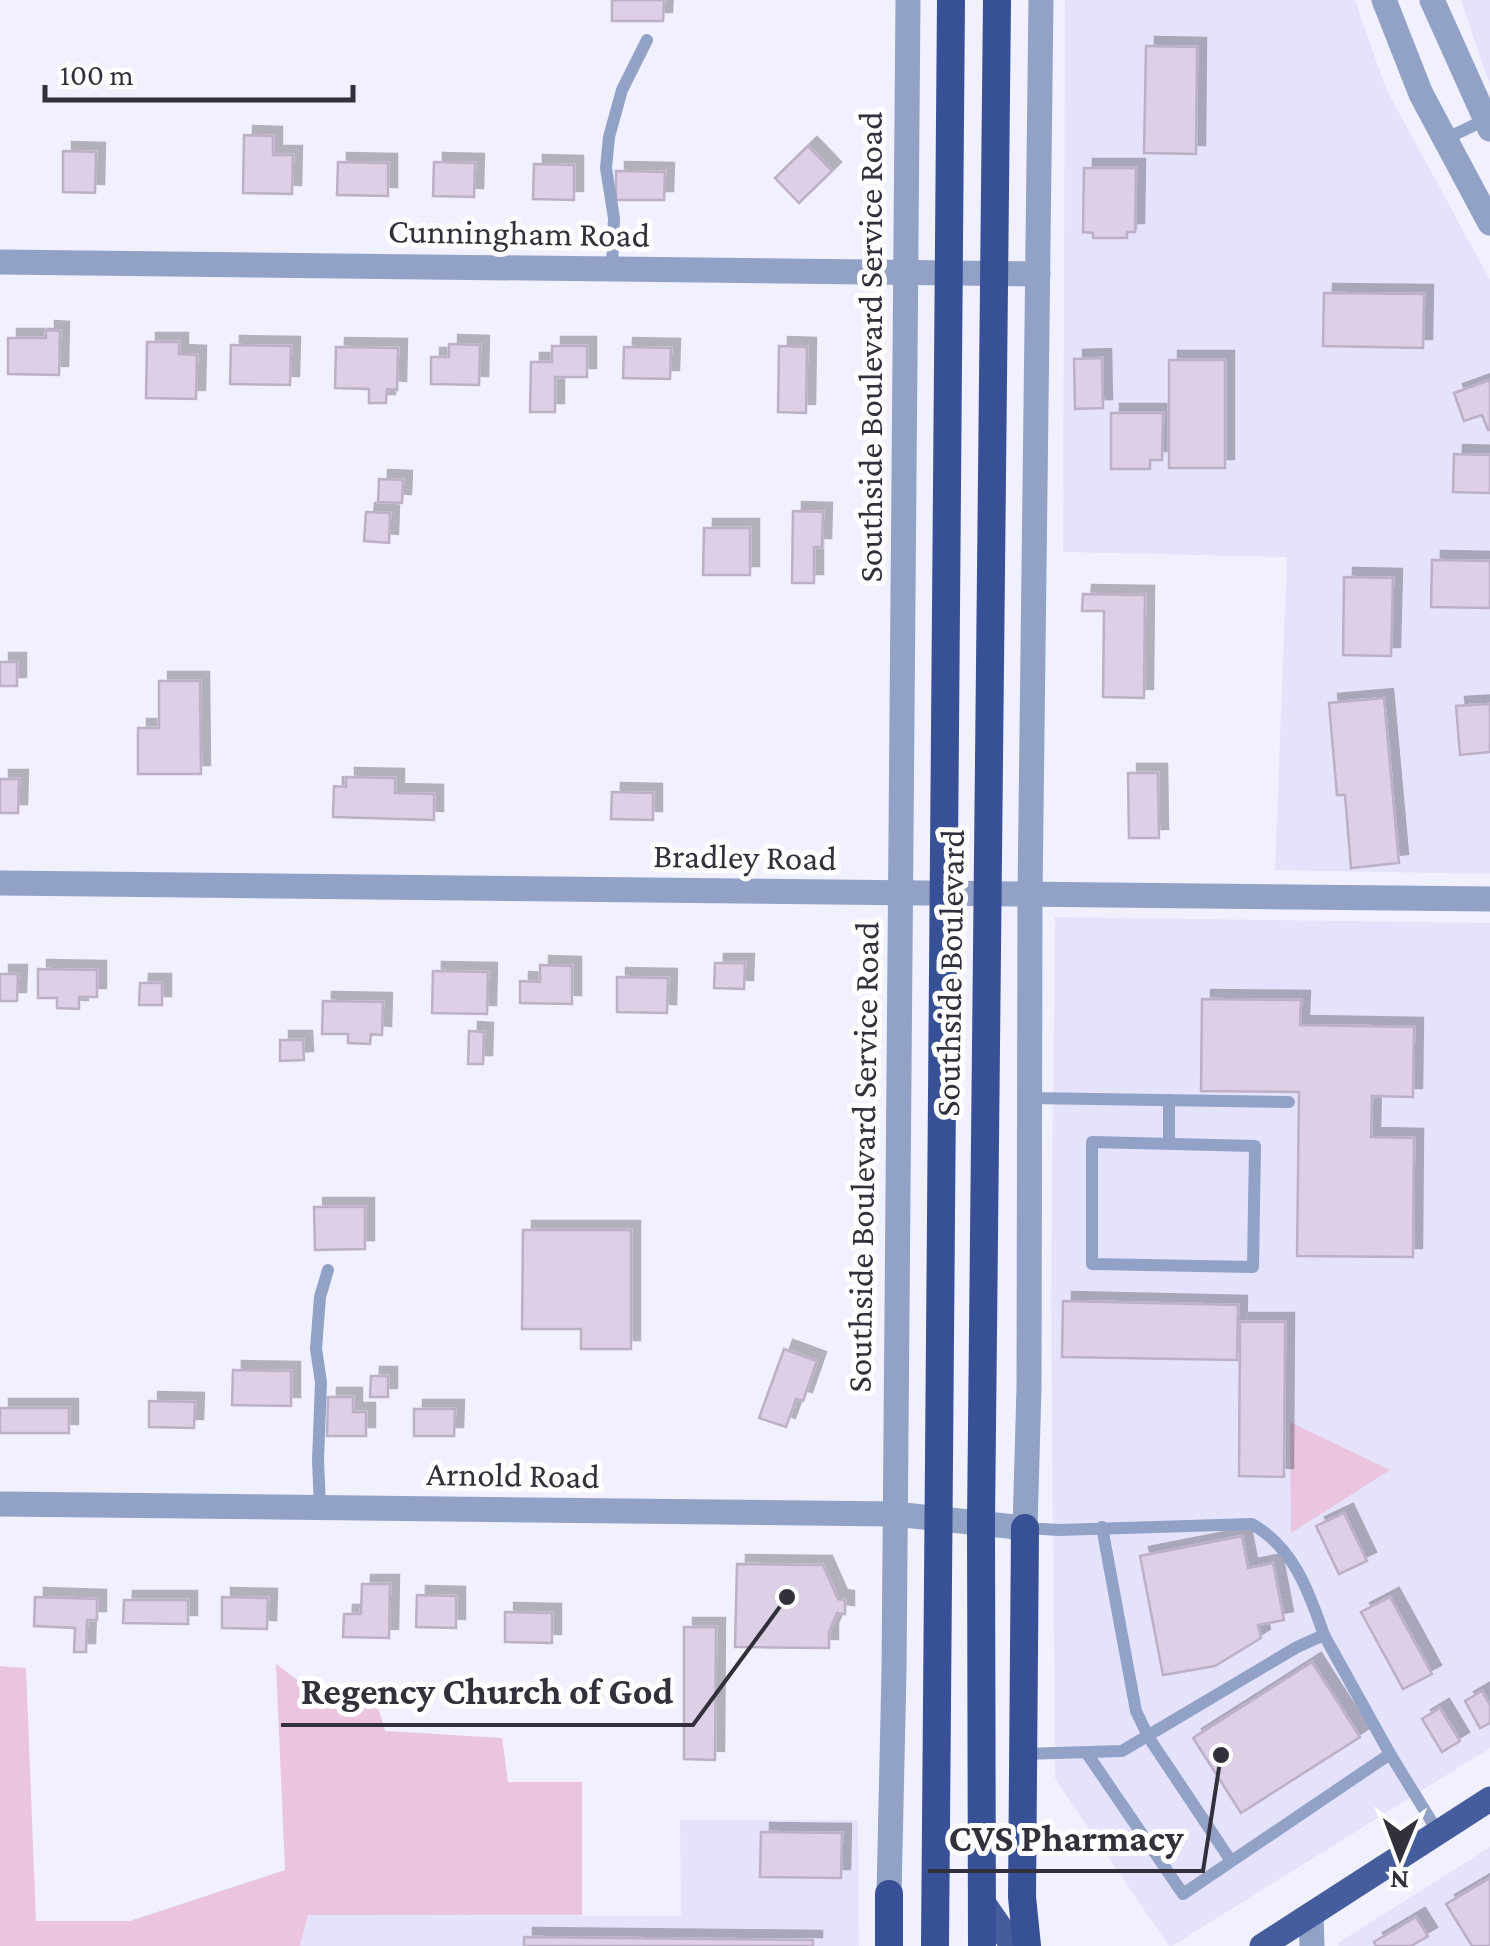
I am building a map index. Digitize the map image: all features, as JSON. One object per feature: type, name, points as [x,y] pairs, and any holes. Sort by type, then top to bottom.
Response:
[{"type":"highway","name":"Southside Boulevard","points":[[935,1946],[951,0]]},
{"type":"highway","name":"Southside Boulevard","points":[[982,1946],[981,1522],[996,0]]},
{"type":"highway","points":[[1025,1528],[1022,1897],[1027,1946]]},
{"type":"highway","points":[[922,1946],[936,1891]]},
{"type":"highway","points":[[888,1894],[889,1946]]},
{"type":"main road","points":[[1262,1946],[1490,1799]]},
{"type":"main road","points":[[982,1901],[1013,1946]]},
{"type":"street","name":"Southside Boulevard Service Road","points":[[888,1894],[908,0]]},
{"type":"street","points":[[1025,1528],[1041,0]]},
{"type":"street","points":[[1384,0],[1408,65],[1490,223]]},
{"type":"street","points":[[1432,0],[1488,124]]},
{"type":"street","name":"Cunningham Road","points":[[0,262],[1038,274]]},
{"type":"street","name":"Bradley Road","points":[[0,883],[1490,899]]},
{"type":"street","name":"Arnold Road","points":[[0,1504],[894,1514],[1025,1528]]},
{"type":"street","points":[[1311,1915],[1312,1946]]},
{"type":"lane","points":[[612,269],[614,218],[606,168],[609,137],[622,90],[647,40]]},
{"type":"lane","points":[[1445,139],[1488,124]]},
{"type":"lane","points":[[1029,1098],[1289,1102]]},
{"type":"lane","points":[[1169,1100],[1169,1143]]},
{"type":"lane","points":[[1092,1142],[1169,1143],[1255,1146],[1253,1267],[1092,1264],[1092,1142]]},
{"type":"lane","points":[[320,1508],[321,1382],[316,1349],[320,1297],[328,1270]]},
{"type":"lane","points":[[1025,1528],[1252,1524],[1269,1534],[1306,1582],[1324,1634],[1438,1832]]},
{"type":"lane","points":[[1102,1527],[1136,1711],[1149,1738],[1231,1861]]},
{"type":"lane","points":[[1023,1754],[1122,1752],[1324,1634]]},
{"type":"lane","points":[[1088,1754],[1183,1894],[1390,1754]]},
{"type":"shaded area","points":[[1065,0],[1355,0],[1386,89],[1490,280],[1490,874],[1275,870],[1287,557],[1063,552]]},
{"type":"shaded area","points":[[1461,0],[1490,0],[1490,83],[1485,71]]},
{"type":"shaded area","points":[[1055,917],[1490,923],[1490,1748],[1172,1946],[1055,1779],[1051,1297]]},
{"type":"shaded area","points":[[1290,1422],[1390,1470],[1291,1533]]},
{"type":"shaded area","points":[[276,1664],[325,1701],[377,1704],[385,1731],[502,1738],[508,1782],[582,1782],[582,1915],[308,1915],[300,1946],[0,1946],[0,1666],[26,1668],[36,1921],[130,1921],[285,1870]]},
{"type":"shaded area","points":[[680,1820],[858,1820],[859,1946],[300,1946],[308,1915],[681,1916]]},
{"type":"shaded area","points":[[1490,1847],[1490,1946],[1338,1946],[1338,1943]]},
{"type":"building","points":[[612,0],[664,0],[663,21],[612,21]]},
{"type":"building","points":[[1146,46],[1197,47],[1196,154],[1144,153]]},
{"type":"building","points":[[244,135],[273,136],[273,155],[293,155],[292,194],[243,193]]},
{"type":"building","points":[[808,146],[832,171],[799,203],[775,178]]},
{"type":"building","points":[[63,151],[96,152],[95,193],[63,192]]},
{"type":"building","points":[[338,162],[388,163],[388,196],[337,195]]},
{"type":"building","points":[[434,162],[475,163],[474,197],[433,196]]},
{"type":"building","points":[[534,164],[574,165],[574,200],[533,199]]},
{"type":"building","points":[[1084,168],[1136,168],[1135,232],[1127,232],[1127,238],[1093,238],[1093,233],[1083,232]]},
{"type":"building","points":[[616,171],[665,172],[664,200],[616,200]]},
{"type":"building","points":[[1324,293],[1424,294],[1423,348],[1323,346]]},
{"type":"building","points":[[46,330],[60,331],[59,375],[8,374],[8,338],[46,338]]},
{"type":"building","points":[[147,342],[179,342],[179,354],[197,355],[196,399],[146,398]]},
{"type":"building","points":[[449,344],[480,345],[479,385],[431,384],[431,357],[449,357]]},
{"type":"building","points":[[231,345],[291,346],[290,385],[230,384]]},
{"type":"building","points":[[552,346],[587,346],[587,377],[555,377],[555,412],[530,412],[531,362],[552,362]]},
{"type":"building","points":[[779,346],[807,347],[806,413],[778,412]]},
{"type":"building","points":[[336,347],[398,348],[397,390],[387,389],[386,403],[369,403],[369,389],[335,388]]},
{"type":"building","points":[[624,347],[671,348],[670,379],[623,378]]},
{"type":"building","points":[[1102,358],[1103,408],[1075,409],[1074,359]]},
{"type":"building","points":[[1169,360],[1225,360],[1225,468],[1169,468]]},
{"type":"building","points":[[1490,380],[1488,430],[1482,415],[1464,421],[1454,393]]},
{"type":"building","points":[[1111,413],[1163,413],[1162,460],[1150,460],[1150,469],[1111,469]]},
{"type":"building","points":[[1454,454],[1490,455],[1490,493],[1453,492]]},
{"type":"building","points":[[379,479],[403,480],[402,503],[378,502]]},
{"type":"building","points":[[793,511],[823,512],[822,547],[814,547],[814,583],[792,583]]},
{"type":"building","points":[[366,512],[390,513],[389,543],[364,541]]},
{"type":"building","points":[[704,528],[750,528],[750,575],[703,575]]},
{"type":"building","points":[[1432,560],[1490,561],[1490,608],[1431,607]]},
{"type":"building","points":[[1344,577],[1393,578],[1391,656],[1343,655]]},
{"type":"building","points":[[1083,594],[1145,595],[1144,698],[1103,697],[1104,611],[1082,611]]},
{"type":"building","points":[[0,662],[17,662],[17,686],[0,686]]},
{"type":"building","points":[[159,681],[200,681],[201,774],[138,774],[138,728],[159,728]]},
{"type":"building","points":[[1384,698],[1399,863],[1351,868],[1345,795],[1337,795],[1329,703]]},
{"type":"building","points":[[1490,704],[1490,752],[1460,755],[1456,706]]},
{"type":"building","points":[[1128,773],[1158,773],[1159,838],[1129,838]]},
{"type":"building","points":[[346,777],[395,778],[395,793],[434,794],[434,820],[333,817],[334,786],[346,787]]},
{"type":"building","points":[[0,779],[19,779],[18,813],[0,813]]},
{"type":"building","points":[[612,792],[653,793],[653,820],[611,819]]},
{"type":"building","points":[[715,963],[745,963],[744,989],[714,988]]},
{"type":"building","points":[[540,965],[572,966],[572,1004],[520,1003],[520,981],[540,982]]},
{"type":"building","points":[[38,969],[97,970],[97,997],[79,997],[79,1009],[57,1008],[57,998],[38,998]]},
{"type":"building","points":[[433,971],[488,972],[487,1014],[432,1013]]},
{"type":"building","points":[[0,974],[18,974],[17,1001],[0,1001]]},
{"type":"building","points":[[617,977],[668,978],[667,1013],[617,1012]]},
{"type":"building","points":[[140,983],[162,983],[162,1005],[139,1005]]},
{"type":"building","points":[[1202,999],[1301,1000],[1300,1025],[1414,1027],[1413,1097],[1372,1096],[1371,1137],[1414,1138],[1413,1257],[1297,1256],[1299,1092],[1201,1091]]},
{"type":"building","points":[[323,1001],[383,1002],[382,1035],[371,1034],[370,1044],[348,1043],[348,1034],[322,1034]]},
{"type":"building","points":[[469,1031],[484,1032],[483,1064],[468,1064]]},
{"type":"building","points":[[280,1040],[303,1040],[304,1060],[280,1061]]},
{"type":"building","points":[[314,1207],[365,1207],[365,1249],[315,1250]]},
{"type":"building","points":[[523,1230],[631,1230],[631,1349],[581,1349],[581,1329],[522,1329]]},
{"type":"building","points":[[1063,1301],[1238,1305],[1237,1360],[1062,1357]]},
{"type":"building","points":[[1240,1322],[1285,1322],[1284,1477],[1239,1476]]},
{"type":"building","points":[[784,1349],[817,1361],[803,1401],[796,1399],[786,1427],[759,1418]]},
{"type":"building","points":[[233,1370],[291,1371],[291,1406],[232,1405]]},
{"type":"building","points":[[371,1376],[388,1376],[388,1397],[370,1397]]},
{"type":"building","points":[[328,1397],[353,1397],[353,1412],[366,1412],[366,1436],[327,1436]]},
{"type":"building","points":[[149,1401],[195,1402],[194,1428],[149,1427]]},
{"type":"building","points":[[0,1408],[69,1408],[69,1433],[0,1433]]},
{"type":"building","points":[[414,1409],[455,1409],[454,1436],[414,1436]]},
{"type":"building","points":[[1344,1513],[1367,1561],[1339,1574],[1316,1526]]},
{"type":"building","points":[[1242,1536],[1248,1568],[1273,1563],[1284,1620],[1258,1625],[1261,1638],[1215,1666],[1163,1675],[1140,1556]]},
{"type":"building","points":[[737,1564],[823,1565],[838,1599],[845,1600],[845,1614],[837,1613],[829,1632],[829,1648],[735,1647]]},
{"type":"building","points":[[362,1584],[390,1584],[389,1638],[343,1637],[344,1614],[361,1614]]},
{"type":"building","points":[[417,1595],[456,1596],[456,1628],[416,1627]]},
{"type":"building","points":[[35,1597],[97,1599],[97,1620],[87,1620],[86,1652],[74,1652],[75,1628],[34,1626]]},
{"type":"building","points":[[222,1597],[268,1598],[267,1629],[222,1628]]},
{"type":"building","points":[[1390,1597],[1432,1674],[1403,1689],[1361,1612]]},
{"type":"building","points":[[124,1600],[188,1600],[188,1624],[123,1623]]},
{"type":"building","points":[[505,1612],[552,1613],[552,1643],[505,1642]]},
{"type":"building","points":[[684,1627],[716,1627],[715,1760],[684,1759]]},
{"type":"building","points":[[1312,1662],[1360,1737],[1241,1813],[1193,1738]]},
{"type":"building","points":[[1482,1691],[1490,1705],[1490,1723],[1480,1728],[1465,1701]]},
{"type":"building","points":[[1440,1708],[1460,1741],[1442,1752],[1422,1719]]},
{"type":"building","points":[[761,1832],[842,1833],[841,1878],[760,1877]]},
{"type":"building","points":[[1490,1878],[1490,1946],[1472,1946],[1446,1904]]},
{"type":"building","points":[[1416,1917],[1428,1936],[1411,1946],[1376,1946],[1374,1942]]},
{"type":"building","points":[[524,1937],[813,1940],[813,1946],[524,1946]]},
{"type":"place","name":"Regency Church of God","points":[[787,1597]]},
{"type":"place","name":"CVS Pharmacy","points":[[1221,1755]]}]
